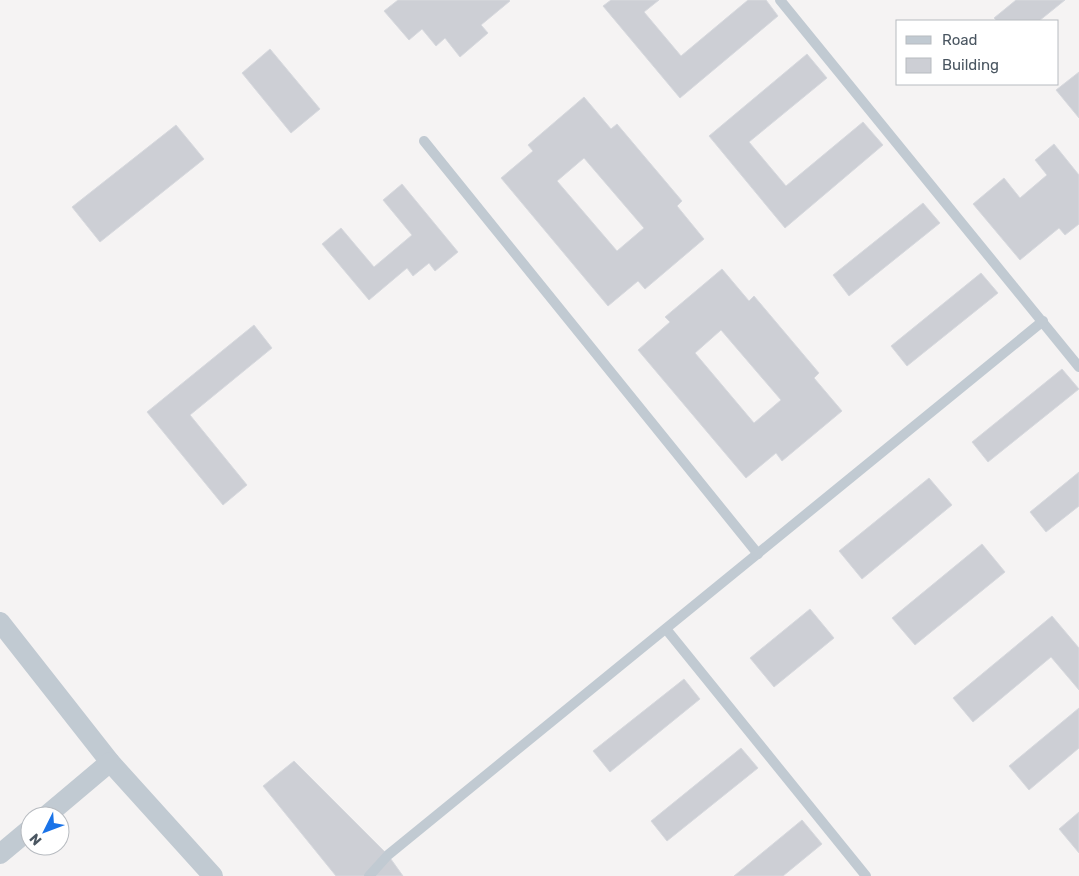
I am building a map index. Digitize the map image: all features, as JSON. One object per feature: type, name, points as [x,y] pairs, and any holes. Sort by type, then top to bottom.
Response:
[{"type":"street","points":[[0,622],[110,762],[209,874]]},
{"type":"street","points":[[58,806],[110,762]]},
{"type":"street","points":[[0,854],[20,837]]},
{"type":"lane","points":[[780,0],[1079,367]]},
{"type":"lane","points":[[424,141],[758,554]]},
{"type":"lane","points":[[369,876],[388,855],[1043,321]]},
{"type":"lane","points":[[666,629],[866,876]]},
{"type":"building","points":[[398,0],[510,1],[481,25],[488,33],[460,57],[445,38],[436,46],[422,29],[409,40],[384,11]]},
{"type":"building","points":[[611,0],[659,0],[644,12],[681,56],[748,0],[766,0],[778,16],[680,98],[603,6]]},
{"type":"building","points":[[1016,0],[1065,0],[1040,20],[996,20],[994,18]]},
{"type":"building","points":[[270,49],[320,109],[291,133],[242,73]]},
{"type":"building","points":[[807,54],[827,78],[749,142],[786,186],[863,122],[883,145],[785,228],[709,136]]},
{"type":"building","points":[[1079,72],[1079,118],[1056,90]]},
{"type":"building","points":[[584,97],[611,129],[617,124],[682,201],[677,206],[704,239],[645,289],[638,281],[608,306],[501,178],[533,151],[528,145]],"holes":[[[584,158],[644,228],[617,251],[557,181]]]},
{"type":"building","points":[[176,125],[204,159],[100,242],[72,207]]},
{"type":"building","points":[[1054,144],[1079,175],[1079,224],[1065,235],[1059,228],[1020,260],[973,204],[1004,178],[1020,198],[1047,175],[1035,160]]},
{"type":"building","points":[[402,184],[458,252],[435,271],[429,263],[413,276],[407,268],[369,300],[322,244],[341,228],[374,267],[412,235],[383,200]]},
{"type":"building","points":[[923,203],[940,223],[849,296],[833,275]]},
{"type":"building","points":[[722,269],[749,301],[754,296],[819,373],[814,378],[842,411],[782,461],[776,453],[746,478],[638,350],[670,322],[665,317]],"holes":[[[721,330],[781,400],[754,423],[695,353]]]},
{"type":"building","points":[[981,273],[998,293],[907,366],[891,346]]},
{"type":"building","points":[[254,325],[272,348],[190,415],[247,485],[223,505],[147,412]]},
{"type":"building","points":[[1062,369],[1079,389],[988,462],[972,442]]},
{"type":"building","points":[[1079,472],[1079,506],[1046,532],[1030,512]]},
{"type":"building","points":[[929,478],[952,505],[862,579],[839,551]]},
{"type":"building","points":[[982,544],[1005,572],[915,645],[892,618]]},
{"type":"building","points":[[810,609],[834,638],[774,687],[750,658]]},
{"type":"building","points":[[1052,616],[1079,648],[1079,690],[1051,657],[973,722],[953,698]]},
{"type":"building","points":[[684,679],[700,699],[610,772],[593,751]]},
{"type":"building","points":[[1079,708],[1079,748],[1029,790],[1009,766]]},
{"type":"building","points":[[741,748],[758,768],[667,841],[651,821]]},
{"type":"building","points":[[294,761],[388,855],[403,876],[336,876],[263,786]]},
{"type":"building","points":[[1079,812],[1079,853],[1059,829]]},
{"type":"building","points":[[802,820],[822,844],[783,876],[734,876]]}]
